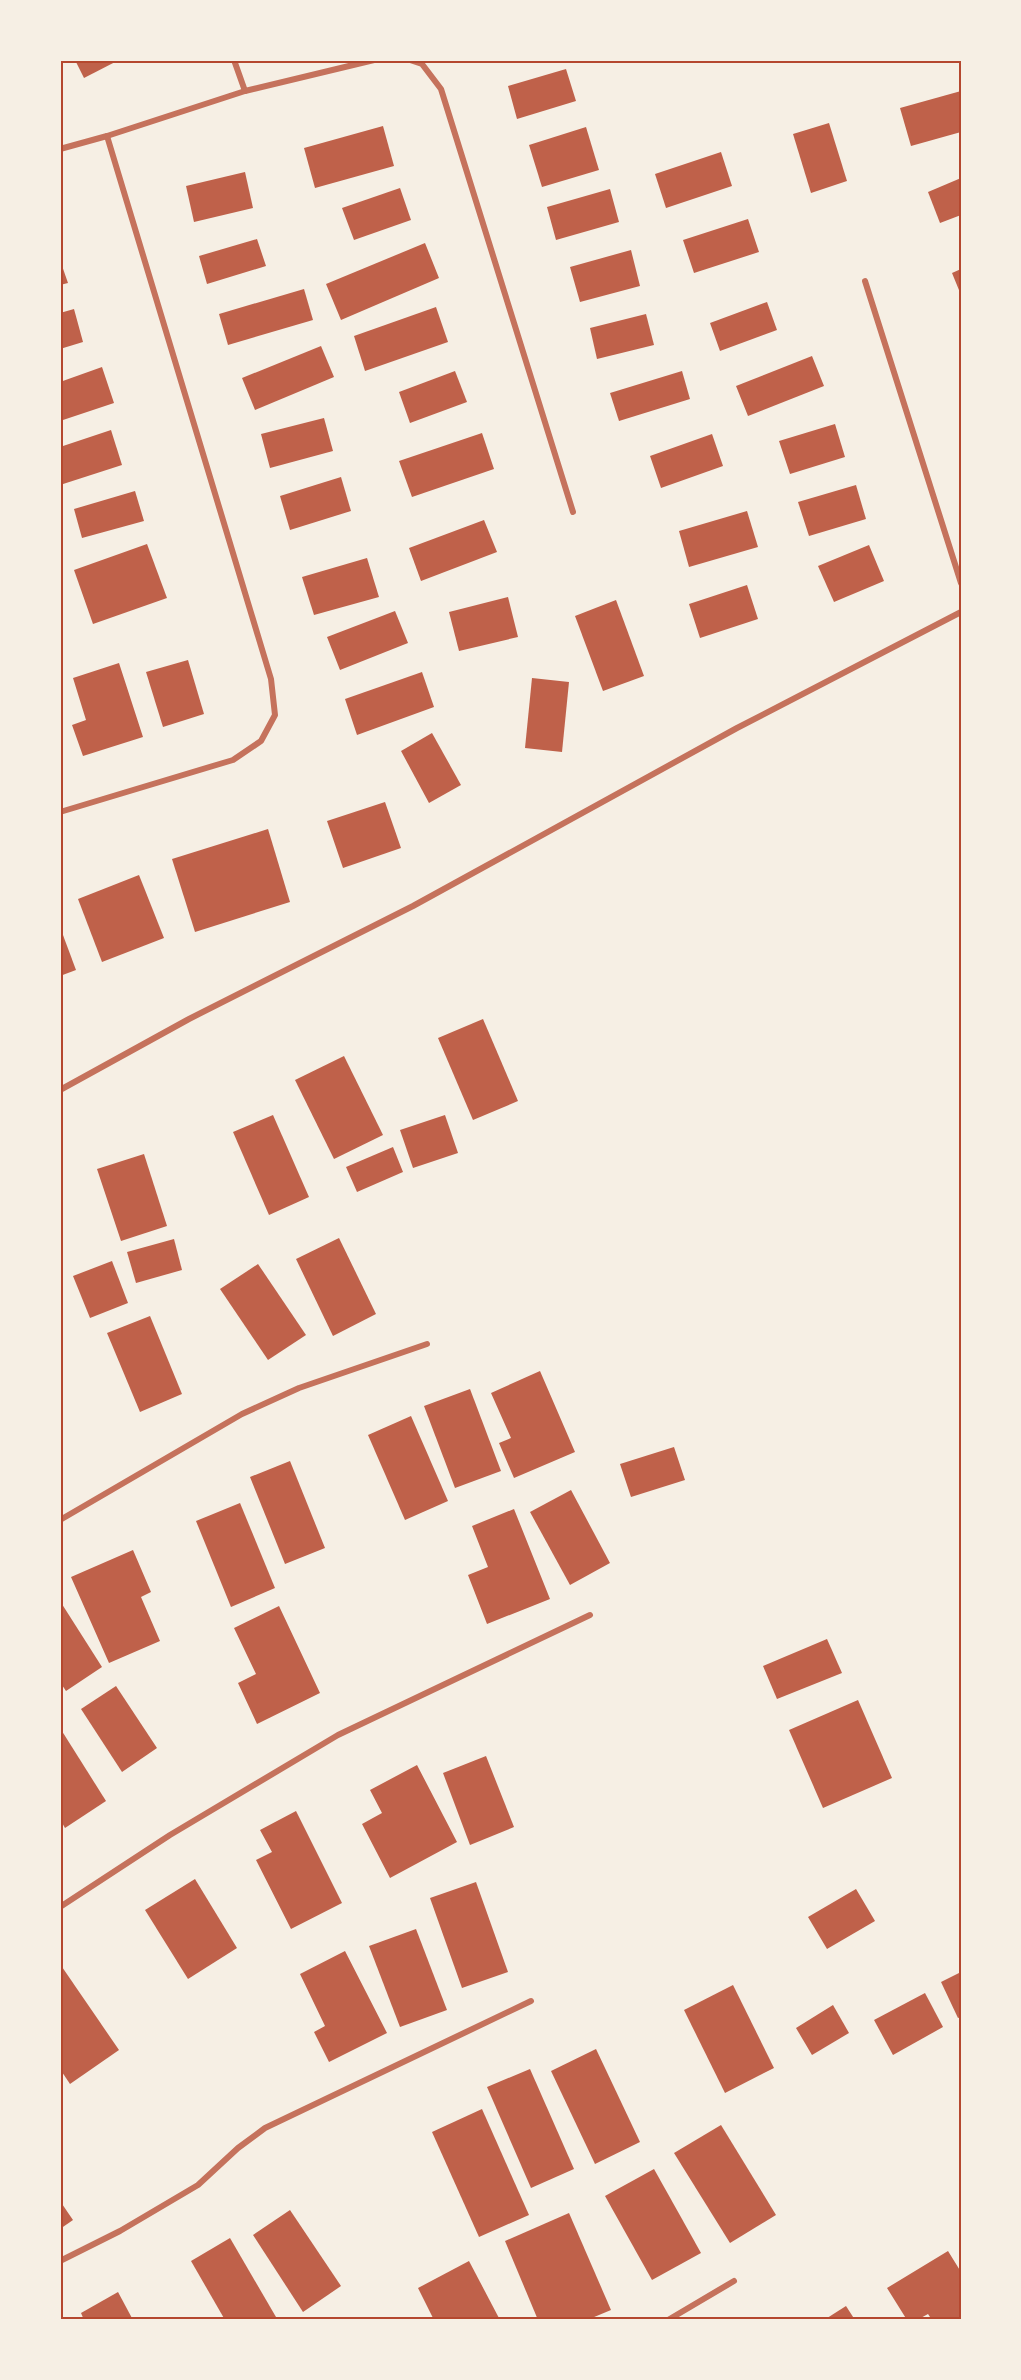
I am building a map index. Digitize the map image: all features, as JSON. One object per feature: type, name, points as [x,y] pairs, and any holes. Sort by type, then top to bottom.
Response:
[{"type":"street","points":[[234,60],[244,91]]},
{"type":"street","points":[[60,149],[244,91],[374,60]]},
{"type":"street","points":[[410,60],[422,64],[441,89],[573,512]]},
{"type":"street","points":[[60,812],[233,760],[261,741],[275,716],[272,679],[107,136]]},
{"type":"street","points":[[865,281],[961,584]]},
{"type":"street","points":[[60,1090],[189,1019],[413,906],[737,728],[961,612]]},
{"type":"street","points":[[60,1520],[242,1414],[299,1388],[427,1344]]},
{"type":"street","points":[[60,1907],[170,1835],[338,1735],[590,1615]]},
{"type":"street","points":[[60,2261],[198,2186],[238,2148],[265,2128],[531,2001]]},
{"type":"street","points":[[668,2320],[734,2281]]},
{"type":"building","points":[[75,60],[119,60],[84,78]]},
{"type":"building","points":[[566,69],[576,101],[517,119],[508,86]]},
{"type":"building","points":[[961,91],[961,132],[911,146],[900,108]]},
{"type":"building","points":[[829,123],[847,181],[811,193],[793,134]]},
{"type":"building","points":[[383,126],[394,166],[315,188],[304,148]]},
{"type":"building","points":[[586,127],[599,170],[542,187],[529,145]]},
{"type":"building","points":[[721,152],[732,186],[666,208],[655,174]]},
{"type":"building","points":[[245,172],[253,208],[194,222],[186,186]]},
{"type":"building","points":[[961,178],[961,215],[940,223],[928,192]]},
{"type":"building","points":[[400,188],[411,220],[354,240],[342,208]]},
{"type":"building","points":[[610,189],[619,222],[556,240],[547,207]]},
{"type":"building","points":[[748,219],[759,252],[694,273],[683,240]]},
{"type":"building","points":[[257,239],[266,266],[207,284],[199,256]]},
{"type":"building","points":[[425,243],[439,278],[341,320],[326,284]]},
{"type":"building","points":[[631,250],[640,286],[580,302],[570,267]]},
{"type":"building","points":[[60,260],[68,283],[60,285]]},
{"type":"building","points":[[961,269],[961,295],[952,273]]},
{"type":"building","points":[[304,289],[313,320],[228,345],[219,314]]},
{"type":"building","points":[[767,302],[777,330],[720,351],[710,323]]},
{"type":"building","points":[[436,307],[448,342],[365,371],[354,336]]},
{"type":"building","points":[[74,309],[83,342],[60,349],[60,313]]},
{"type":"building","points":[[646,314],[654,345],[597,359],[590,328]]},
{"type":"building","points":[[321,346],[334,377],[255,410],[242,378]]},
{"type":"building","points":[[812,356],[824,386],[748,416],[736,386]]},
{"type":"building","points":[[102,367],[114,403],[60,421],[60,382]]},
{"type":"building","points":[[455,371],[467,402],[410,423],[399,392]]},
{"type":"building","points":[[682,371],[690,399],[619,421],[610,393]]},
{"type":"building","points":[[324,418],[333,451],[270,468],[261,434]]},
{"type":"building","points":[[835,424],[845,457],[790,474],[779,441]]},
{"type":"building","points":[[111,430],[122,465],[60,485],[60,447]]},
{"type":"building","points":[[482,433],[494,469],[412,497],[399,461]]},
{"type":"building","points":[[712,434],[723,466],[661,488],[650,456]]},
{"type":"building","points":[[341,477],[351,511],[290,530],[280,496]]},
{"type":"building","points":[[856,485],[866,519],[809,536],[798,502]]},
{"type":"building","points":[[135,491],[144,521],[82,538],[74,509]]},
{"type":"building","points":[[747,511],[758,547],[689,567],[679,531]]},
{"type":"building","points":[[484,520],[497,552],[421,581],[409,548]]},
{"type":"building","points":[[147,544],[167,598],[93,624],[74,570]]},
{"type":"building","points":[[869,545],[884,581],[834,602],[818,566]]},
{"type":"building","points":[[367,558],[379,597],[314,615],[302,577]]},
{"type":"building","points":[[747,585],[758,619],[700,638],[689,604]]},
{"type":"building","points":[[508,597],[518,637],[459,651],[449,612]]},
{"type":"building","points":[[616,600],[644,676],[603,691],[575,616]]},
{"type":"building","points":[[395,611],[408,643],[340,670],[327,637]]},
{"type":"building","points":[[188,660],[204,714],[163,727],[146,672]]},
{"type":"building","points":[[119,663],[143,737],[83,756],[72,725],[86,720],[73,678]]},
{"type":"building","points":[[422,672],[434,707],[357,735],[345,699]]},
{"type":"building","points":[[532,678],[569,682],[562,752],[525,748]]},
{"type":"building","points":[[432,733],[461,785],[429,803],[401,751]]},
{"type":"building","points":[[385,802],[401,848],[343,868],[327,821]]},
{"type":"building","points":[[268,829],[290,902],[195,932],[172,859]]},
{"type":"building","points":[[139,875],[164,938],[102,962],[78,899]]},
{"type":"building","points":[[60,927],[76,970],[60,976]]},
{"type":"building","points":[[483,1019],[518,1101],[473,1120],[438,1038]]},
{"type":"building","points":[[344,1056],[383,1135],[334,1159],[295,1080]]},
{"type":"building","points":[[273,1115],[309,1197],[269,1215],[233,1132]]},
{"type":"building","points":[[445,1115],[458,1153],[413,1168],[400,1130]]},
{"type":"building","points":[[393,1147],[403,1172],[357,1192],[346,1167]]},
{"type":"building","points":[[144,1154],[167,1226],[121,1241],[97,1169]]},
{"type":"building","points":[[339,1238],[376,1314],[333,1336],[296,1259]]},
{"type":"building","points":[[174,1239],[182,1270],[136,1283],[127,1252]]},
{"type":"building","points":[[112,1261],[128,1303],[90,1318],[73,1276]]},
{"type":"building","points":[[258,1264],[306,1335],[268,1360],[220,1289]]},
{"type":"building","points":[[150,1316],[182,1394],[140,1412],[107,1333]]},
{"type":"building","points":[[540,1371],[575,1452],[514,1478],[499,1443],[511,1438],[491,1393]]},
{"type":"building","points":[[470,1389],[501,1471],[455,1488],[424,1406]]},
{"type":"building","points":[[411,1416],[448,1501],[405,1520],[368,1435]]},
{"type":"building","points":[[674,1447],[685,1480],[631,1497],[620,1464]]},
{"type":"building","points":[[290,1461],[325,1548],[285,1564],[250,1477]]},
{"type":"building","points":[[571,1490],[610,1563],[570,1585],[530,1512]]},
{"type":"building","points":[[240,1503],[275,1588],[231,1607],[196,1521]]},
{"type":"building","points":[[514,1509],[550,1599],[487,1624],[468,1575],[488,1567],[472,1526]]},
{"type":"building","points":[[133,1550],[151,1592],[141,1597],[160,1641],[109,1663],[71,1577]]},
{"type":"building","points":[[60,1601],[102,1667],[66,1691],[60,1682]]},
{"type":"building","points":[[279,1606],[320,1693],[257,1724],[238,1683],[256,1674],[234,1628]]},
{"type":"building","points":[[827,1639],[842,1673],[777,1699],[763,1666]]},
{"type":"building","points":[[116,1686],[157,1748],[122,1772],[81,1709]]},
{"type":"building","points":[[858,1700],[892,1778],[823,1808],[789,1730]]},
{"type":"building","points":[[60,1728],[106,1801],[65,1828],[60,1819]]},
{"type":"building","points":[[486,1756],[514,1827],[470,1845],[443,1773]]},
{"type":"building","points":[[417,1765],[457,1842],[390,1878],[362,1824],[382,1813],[370,1790]]},
{"type":"building","points":[[296,1811],[342,1903],[291,1929],[256,1860],[272,1852],[260,1830]]},
{"type":"building","points":[[195,1879],[237,1948],[188,1979],[145,1910]]},
{"type":"building","points":[[476,1882],[508,1972],[462,1988],[430,1898]]},
{"type":"building","points":[[856,1889],[875,1921],[827,1949],[808,1917]]},
{"type":"building","points":[[416,1929],[447,2010],[400,2027],[369,1946]]},
{"type":"building","points":[[345,1951],[387,2033],[329,2062],[314,2032],[325,2026],[300,1974]]},
{"type":"building","points":[[60,1964],[119,2050],[70,2084],[60,2069]]},
{"type":"building","points":[[961,1972],[961,2017],[958,2018],[941,1982]]},
{"type":"building","points":[[733,1985],[774,2068],[725,2093],[684,2010]]},
{"type":"building","points":[[925,1993],[943,2027],[893,2055],[874,2020]]},
{"type":"building","points":[[833,2005],[849,2033],[812,2055],[796,2028]]},
{"type":"building","points":[[596,2049],[640,2142],[595,2164],[551,2071]]},
{"type":"building","points":[[530,2069],[574,2169],[531,2188],[487,2087]]},
{"type":"building","points":[[482,2109],[529,2215],[479,2237],[432,2132]]},
{"type":"building","points":[[721,2125],[776,2215],[730,2243],[674,2153]]},
{"type":"building","points":[[654,2169],[701,2253],[652,2280],[605,2196]]},
{"type":"building","points":[[60,2201],[73,2220],[60,2229]]},
{"type":"building","points":[[290,2210],[341,2286],[303,2312],[253,2235]]},
{"type":"building","points":[[569,2213],[611,2310],[587,2320],[538,2320],[505,2241]]},
{"type":"building","points":[[230,2238],[276,2317],[271,2320],[225,2320],[191,2261]]},
{"type":"building","points":[[948,2251],[961,2272],[961,2320],[932,2320],[928,2314],[917,2320],[907,2320],[887,2288]]},
{"type":"building","points":[[469,2261],[500,2320],[434,2320],[418,2288]]},
{"type":"building","points":[[118,2292],[133,2320],[84,2320],[81,2313]]},
{"type":"building","points":[[846,2306],[855,2320],[824,2320]]}]
